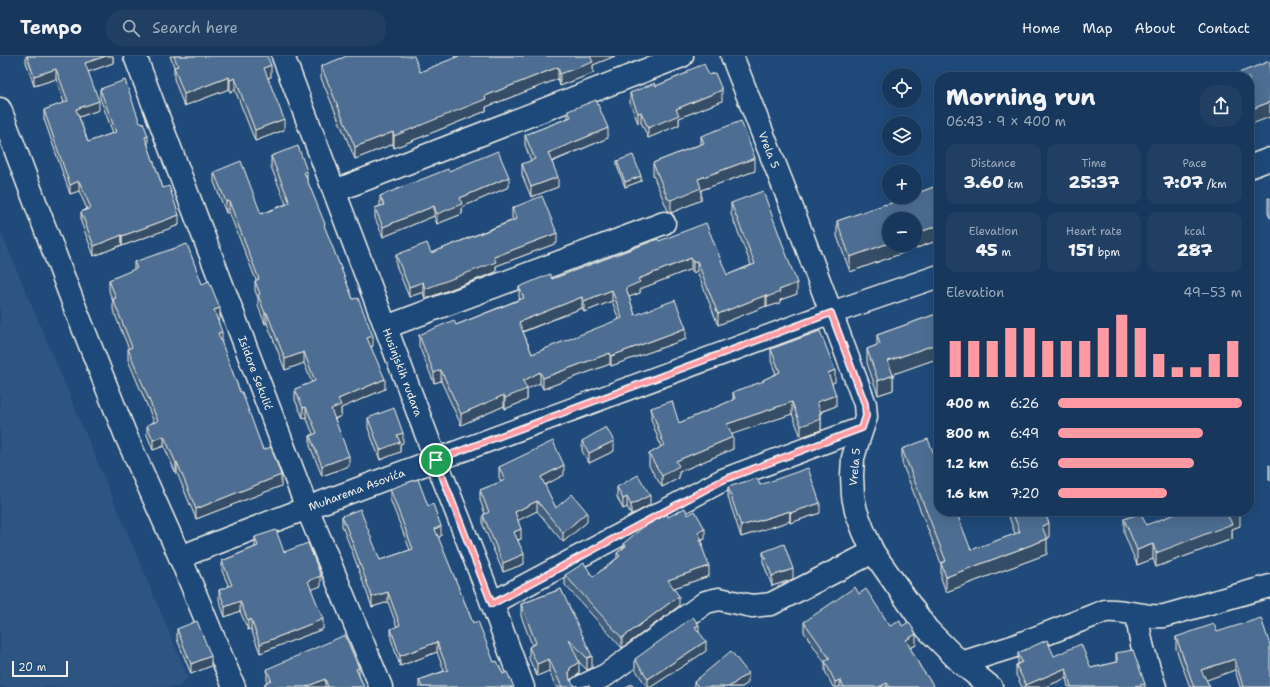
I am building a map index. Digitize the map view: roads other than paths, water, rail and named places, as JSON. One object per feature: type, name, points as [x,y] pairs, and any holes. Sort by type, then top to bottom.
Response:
[{"type":"street","name":"Isidore Sekulić","points":[[135,56],[307,508],[381,687]]},
{"type":"street","name":"Husinjskih rudara","points":[[283,56],[523,687]]},
{"type":"street","points":[[335,191],[682,56]]},
{"type":"street","name":"Vrela 5","points":[[732,56],[865,404],[866,416],[853,458],[852,475],[853,496],[861,525],[874,552],[928,629],[961,663],[991,687]]},
{"type":"street","points":[[0,109],[77,313],[126,436],[180,557],[234,687]]},
{"type":"street","points":[[1254,165],[1270,159]]},
{"type":"street","points":[[386,326],[664,223]]},
{"type":"street","name":"Muharema Asovića","points":[[180,557],[307,508],[831,313],[934,278]]},
{"type":"street","points":[[492,604],[723,480],[862,428]]},
{"type":"street","points":[[581,687],[606,675],[706,602],[719,599],[752,606],[771,604],[874,552]]},
{"type":"street","points":[[961,663],[1012,647],[1105,611],[1116,610],[1138,615],[1164,616],[1270,586]]},
{"type":"street","points":[[1138,615],[1144,651],[1155,687]]}]
